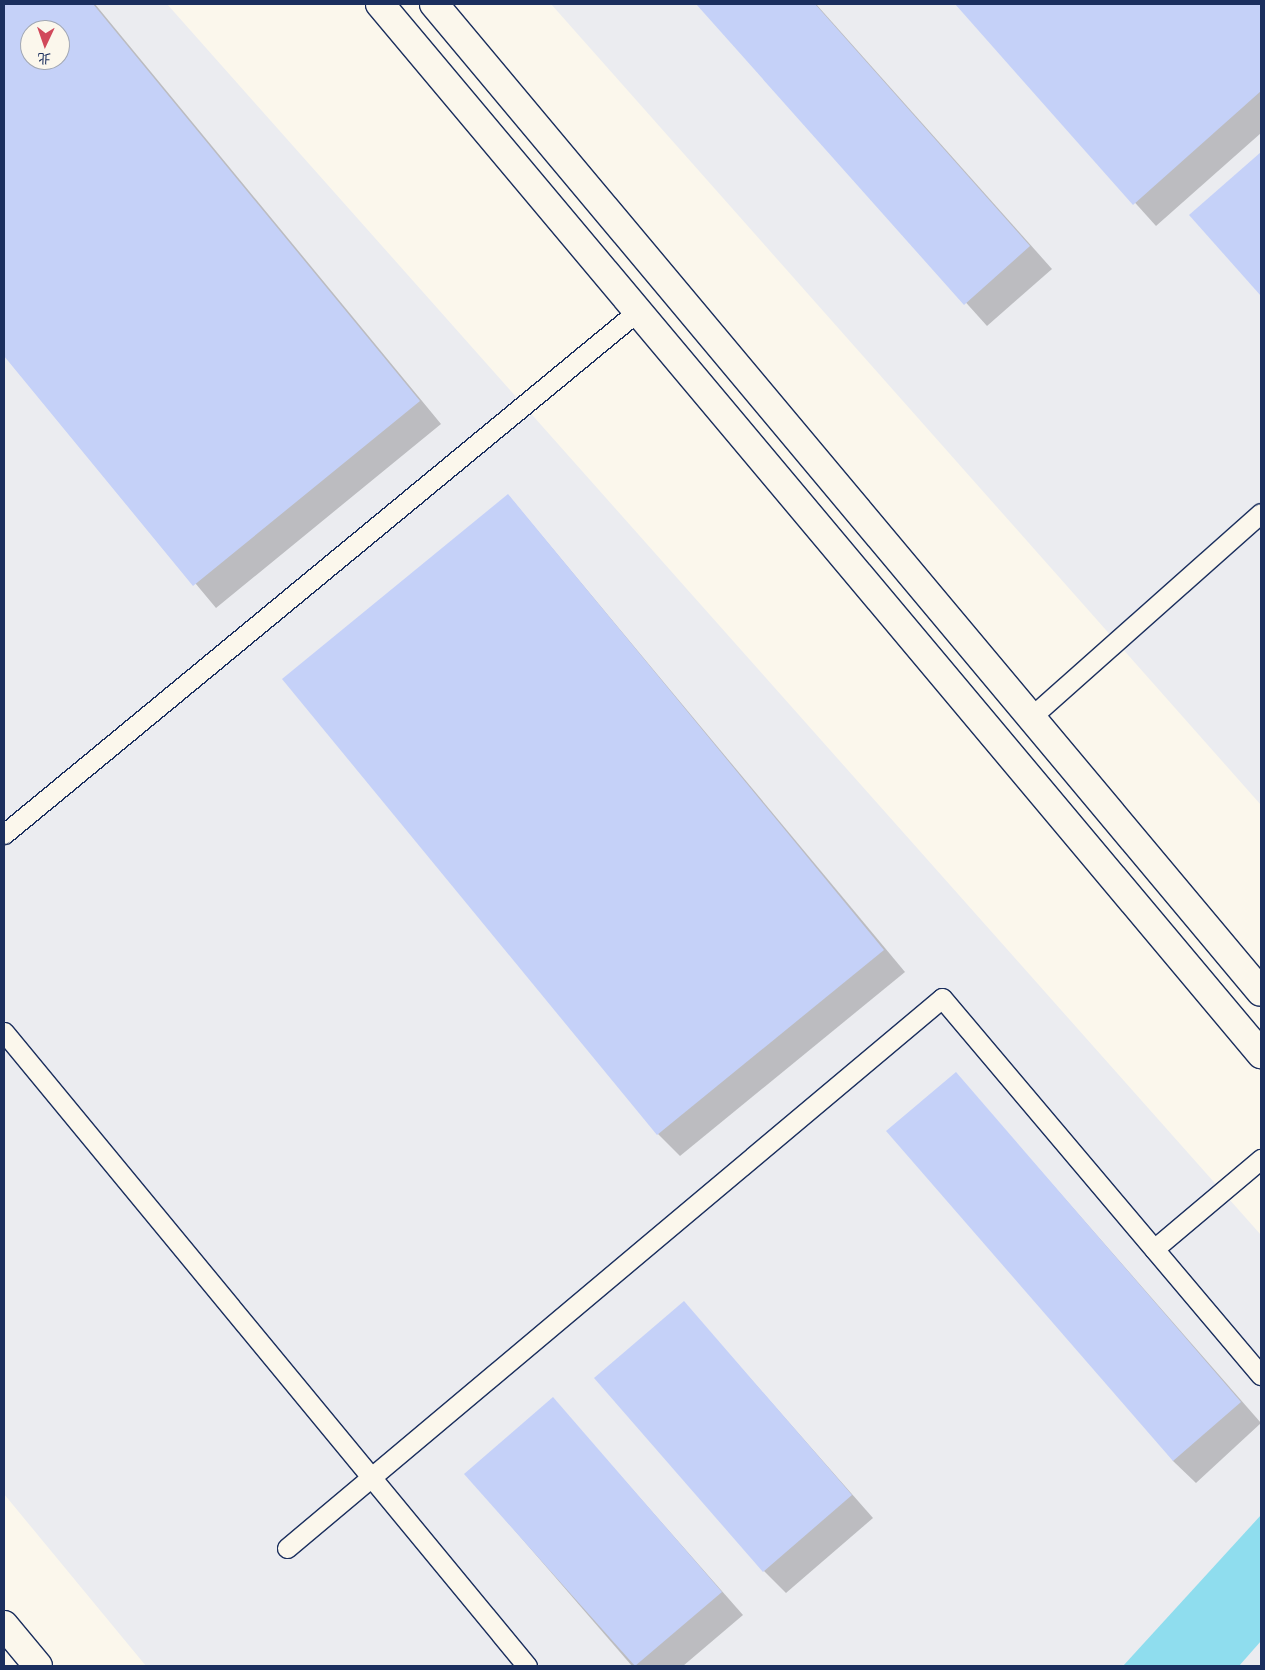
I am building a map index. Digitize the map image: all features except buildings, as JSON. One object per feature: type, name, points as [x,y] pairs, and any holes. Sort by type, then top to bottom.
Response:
[{"type":"main road","points":[[380,4],[639,310],[1261,1054]]},
{"type":"main road","points":[[434,4],[1261,992]]},
{"type":"main road","points":[[4,1625],[38,1666]]},
{"type":"lane","points":[[4,834],[639,310]]},
{"type":"lane","points":[[1032,717],[1261,514]]},
{"type":"lane","points":[[287,1548],[942,998],[1261,1375]]},
{"type":"lane","points":[[4,1032],[527,1666]]},
{"type":"lane","points":[[1154,1249],[1261,1159]]},
{"type":"shaded area","points":[[4,4],[167,4],[1261,1235],[1261,1666],[146,1666],[4,1494]]},
{"type":"shaded area","points":[[551,4],[1261,4],[1261,805]]},
{"type":"water","points":[[1261,1515],[1261,1641],[1239,1666],[1123,1666]]}]
